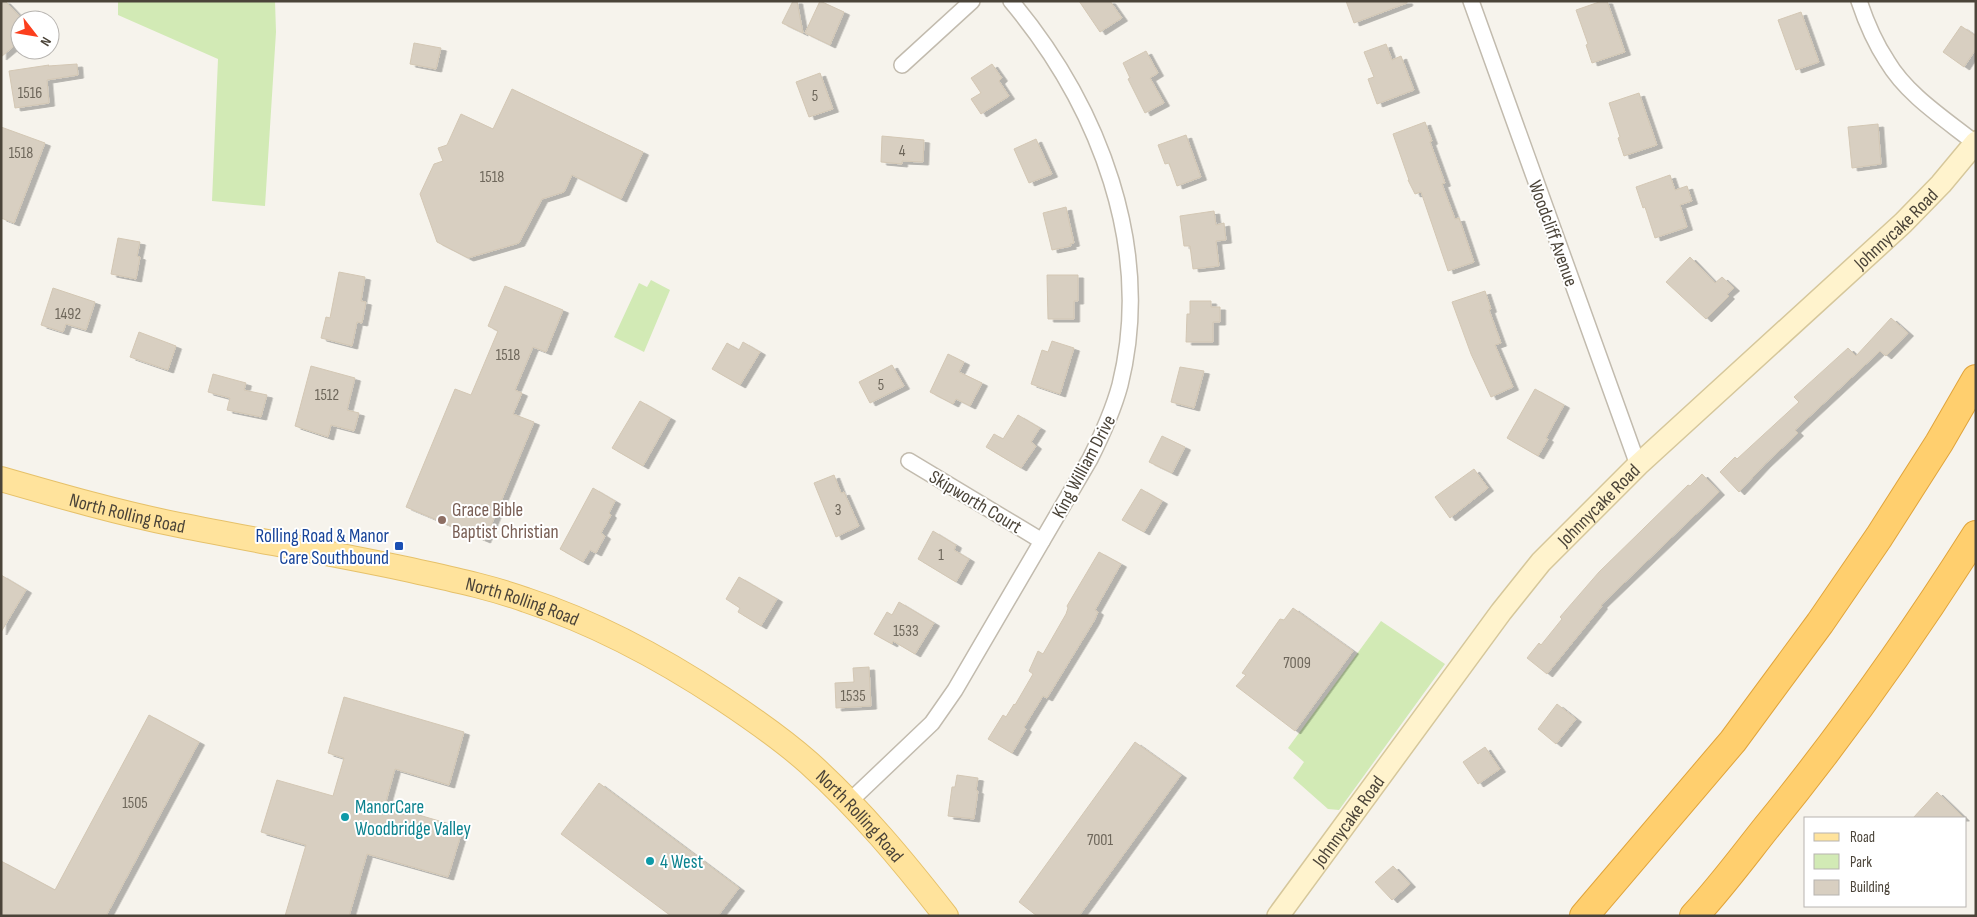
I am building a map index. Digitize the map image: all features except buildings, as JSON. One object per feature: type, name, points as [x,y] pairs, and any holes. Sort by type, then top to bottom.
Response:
[{"type":"highway","points":[[1584,916],[1733,741],[1820,623],[1879,537],[1976,379]]},
{"type":"highway","points":[[1694,916],[1808,776],[1913,630],[1976,535]]},
{"type":"main road","name":"North Rolling Road","points":[[1,478],[92,504],[175,524],[394,566],[459,581],[526,599],[593,626],[652,655],[708,689],[773,734],[808,763],[849,802],[892,849],[946,916]]},
{"type":"street","points":[[902,65],[972,1]]},
{"type":"street","name":"King William Drive","points":[[849,802],[932,723],[956,690],[1090,459],[1112,411],[1120,385],[1127,348],[1131,307],[1129,264],[1122,221],[1111,180],[1096,139],[1080,104],[1029,23],[1011,1]]},
{"type":"street","name":"Woodcliff Avenue","points":[[1471,1],[1638,465]]},
{"type":"street","points":[[1859,1],[1887,63],[1922,101],[1976,143]]},
{"type":"street","name":"Johnnycake Road","points":[[1278,916],[1501,612],[1541,562],[1638,465],[1903,223],[1941,184],[1976,143]]},
{"type":"street","name":"Skipworth Court","points":[[909,461],[1042,541]]},
{"type":"green space","points":[[118,1],[275,1],[276,32],[265,206],[212,201],[218,59],[118,15]]},
{"type":"green space","points":[[651,280],[670,290],[644,352],[614,337],[639,283],[647,287]]},
{"type":"green space","points":[[1381,621],[1445,664],[1339,810],[1328,809],[1293,778],[1304,762],[1288,748]]},
{"type":"place","name":"Grace Bible Baptist Christian","points":[[442,520]]},
{"type":"place","name":"Rolling Road & Manor Care Southbound","points":[[399,546]]},
{"type":"place","name":"ManorCare Woodbridge Valley","points":[[345,817]]},
{"type":"place","name":"4 West","points":[[650,861]]}]
